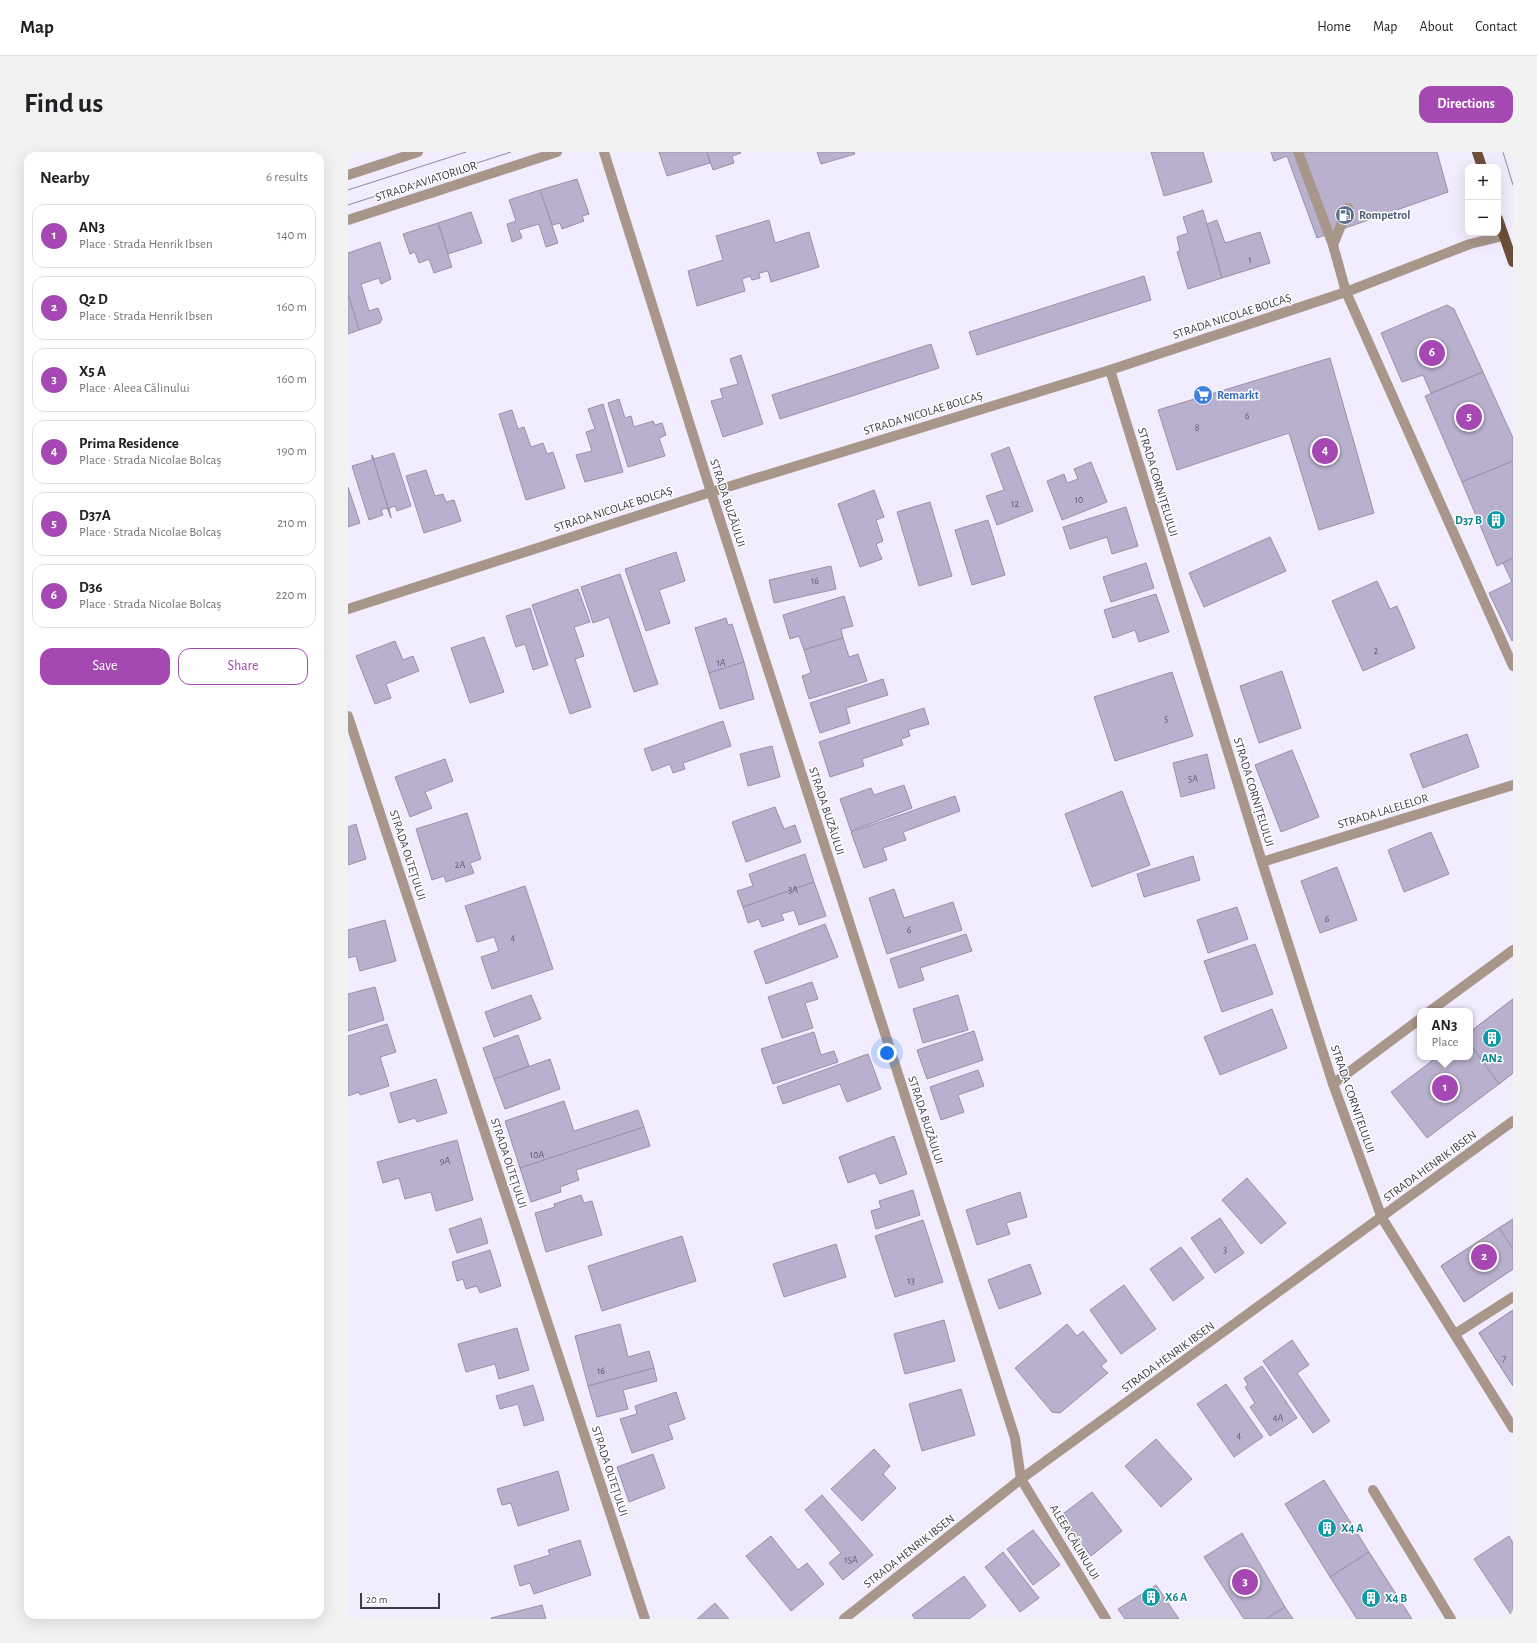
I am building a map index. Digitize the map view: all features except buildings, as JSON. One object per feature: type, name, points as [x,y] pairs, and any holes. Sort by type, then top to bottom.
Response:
[{"type":"main road","points":[[1477,152],[1481,164]]},
{"type":"main road","points":[[1501,228],[1513,262]]},
{"type":"street","points":[[348,175],[418,152]]},
{"type":"street","name":"STRADA AVIATORILOR","points":[[348,220],[557,152]]},
{"type":"street","name":"STRADA BUZĂULUI","points":[[604,152],[711,492],[1015,1438],[1021,1479]]},
{"type":"street","points":[[1298,152],[1333,245],[1346,292],[1513,666]]},
{"type":"street","points":[[1333,245],[1348,208]]},
{"type":"street","name":"STRADA NICOLAE BOLCAȘ","points":[[348,609],[711,492],[1110,370],[1346,292],[1470,244],[1504,236]]},
{"type":"street","name":"STRADA CORNIȚELULUI","points":[[1110,370],[1262,862],[1333,1084],[1382,1218],[1513,1428]]},
{"type":"street","name":"STRADA OLTEȚULUI","points":[[348,716],[645,1619]]},
{"type":"street","name":"STRADA LALELELOR","points":[[1262,862],[1513,785]]},
{"type":"street","points":[[1434,1008],[1513,950]]},
{"type":"street","points":[[1333,1084],[1417,1021]]},
{"type":"street","name":"STRADA HENRIK IBSEN","points":[[844,1619],[1021,1479],[1382,1218],[1513,1121]]},
{"type":"street","points":[[1455,1334],[1513,1297]]},
{"type":"street","name":"ALEEA CĂLINULUI","points":[[1021,1479],[1106,1619]]},
{"type":"street","points":[[1373,1490],[1452,1619]]},
{"type":"tram line","points":[[348,190],[466,152]]},
{"type":"tram line","points":[[348,205],[511,152]]},
{"type":"tram line","points":[[1503,152],[1513,185]]},
{"type":"place","name":"Rompetrol","points":[[1345,215]]},
{"type":"place","name":"D36","points":[[1432,353]]},
{"type":"place","name":"Remarkt","points":[[1203,395]]},
{"type":"place","name":"D37A","points":[[1469,417]]},
{"type":"place","name":"Prima Residence","points":[[1325,451]]},
{"type":"place","name":"D37 B","points":[[1496,520]]},
{"type":"place","name":"AN2","points":[[1492,1038]]},
{"type":"place","name":"AN3","points":[[1445,1088]]},
{"type":"place","name":"Q2 D","points":[[1484,1257]]},
{"type":"place","name":"X4 A","points":[[1327,1528]]},
{"type":"place","name":"X5 A","points":[[1245,1582]]},
{"type":"place","name":"X6 A","points":[[1151,1597]]},
{"type":"place","name":"X4 B","points":[[1371,1598]]}]
